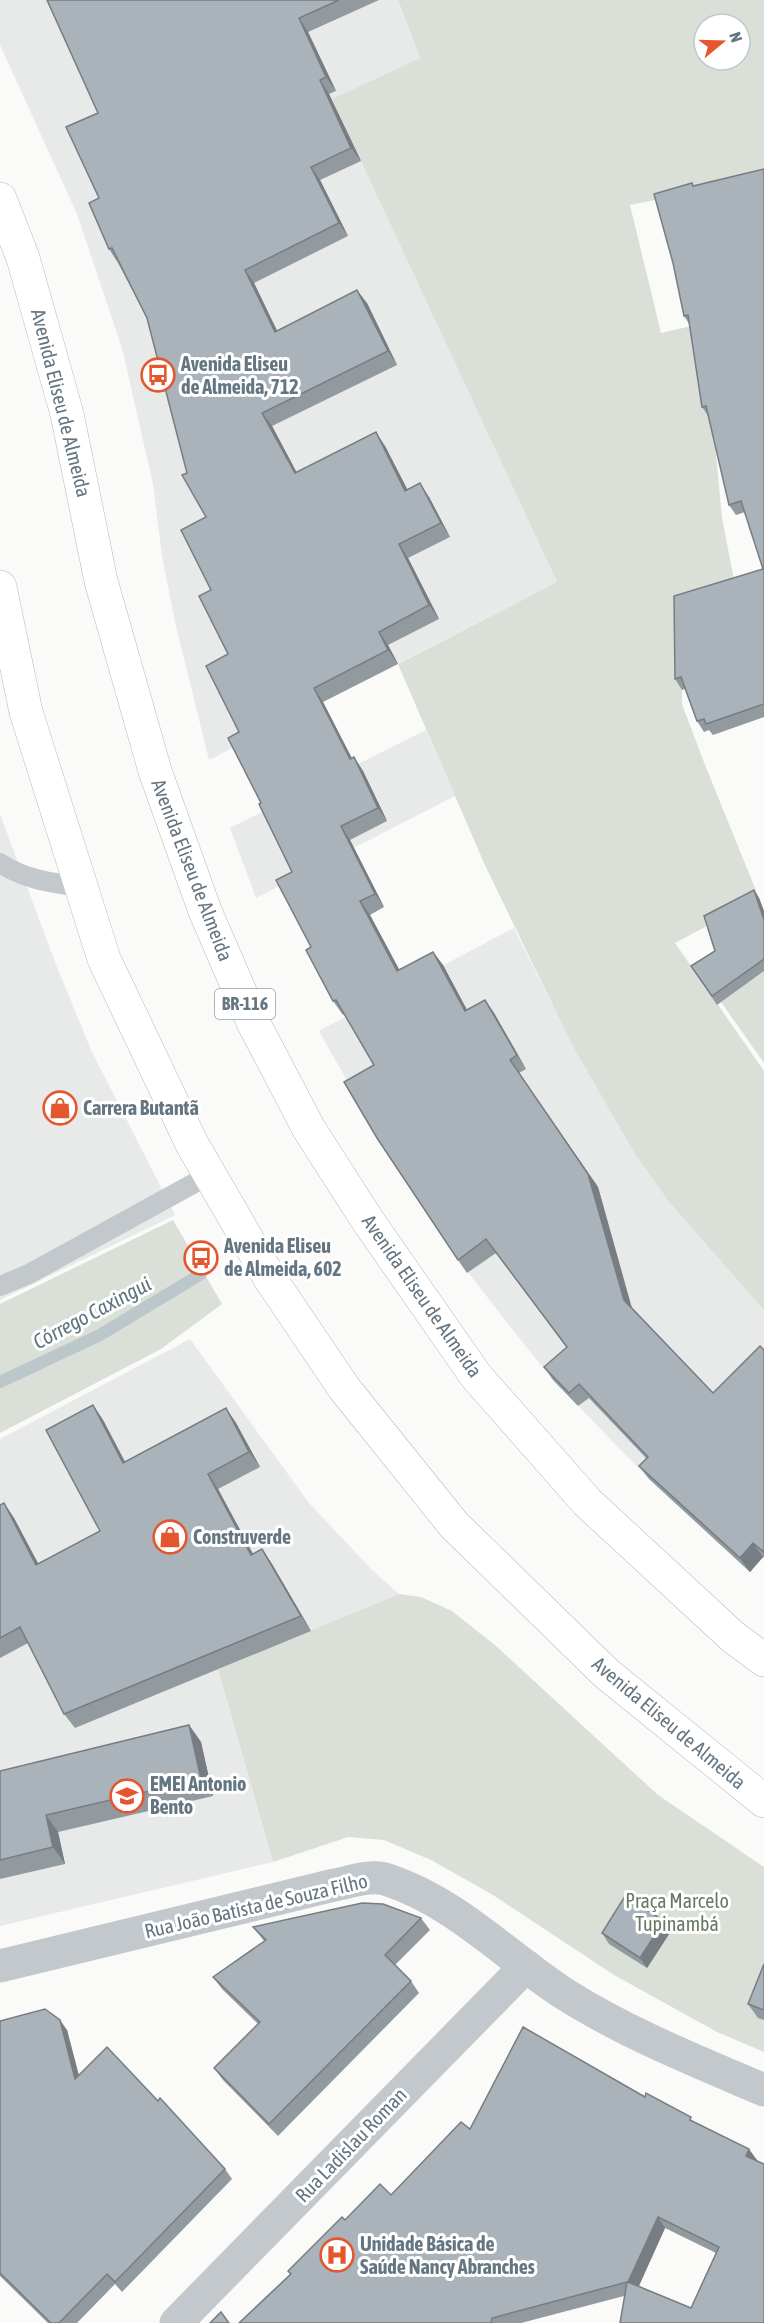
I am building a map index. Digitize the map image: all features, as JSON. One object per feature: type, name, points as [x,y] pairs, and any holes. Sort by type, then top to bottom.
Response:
[{"type":"main road","name":"Avenida Eliseu de Almeida","points":[[0,199],[23,258],[67,414],[101,581],[155,771],[205,911],[253,1022],[309,1129],[368,1221],[477,1376],[587,1502],[733,1637],[764,1660]]},
{"type":"main road","name":"Avenida Eliseu de Almeida","points":[[1,600],[26,712],[104,959],[209,1175],[268,1277],[344,1388],[454,1525],[607,1674],[764,1801]]},
{"type":"street","name":"Rua João Batista de Souza Filho","points":[[0,1965],[368,1878],[384,1879],[415,1890],[464,1918],[564,1993],[650,2040],[764,2090]]},
{"type":"street","name":"Rua Ladislau Roman","points":[[176,2323],[526,1966]]},
{"type":"lane","points":[[0,863],[16,873],[43,882],[82,887]]},
{"type":"lane","points":[[0,1286],[29,1274],[209,1175]]},
{"type":"shaded area","points":[[0,0],[398,0],[420,58],[332,99],[557,582],[209,760],[175,622],[162,556],[153,484],[122,348],[77,214],[0,45]]},
{"type":"shaded area","points":[[426,730],[455,796],[256,898],[230,828]]},
{"type":"shaded area","name":"Carrera Butantã","points":[[0,814],[55,962],[91,1050],[175,1215],[0,1300]]},
{"type":"shaded area","points":[[514,928],[571,1043],[633,1151],[669,1202],[764,1310],[764,1556],[750,1572],[649,1479],[553,1380],[508,1324],[447,1245],[387,1152],[319,1031]]},
{"type":"shaded area","name":"Construverde","points":[[190,1339],[309,1503],[372,1570],[399,1594],[218,1669],[273,1862],[0,1926],[0,1439]]},
{"type":"green space","points":[[398,0],[764,0],[764,178],[630,205],[661,333],[696,325],[716,454],[722,518],[736,590],[682,690],[682,704],[759,898],[675,943],[764,1071],[764,1310],[669,1202],[633,1151],[571,1043],[484,863],[398,664],[557,582],[332,99],[420,58]]},
{"type":"green space","points":[[764,971],[764,1063],[721,1002]]},
{"type":"green space","points":[[173,1220],[222,1304],[161,1349],[0,1433],[0,1304]]},
{"type":"green space","name":"Praça Marcelo Tupinambá","points":[[399,1594],[421,1597],[452,1611],[496,1646],[658,1795],[764,1867],[764,2052],[717,2032],[614,1975],[493,1895],[431,1860],[384,1840],[348,1837],[273,1862],[218,1669]]},
{"type":"building","points":[[47,0],[339,0],[299,18],[326,77],[320,80],[351,148],[311,167],[339,223],[245,270],[275,332],[357,290],[388,351],[262,413],[295,473],[376,432],[405,491],[420,483],[441,523],[399,544],[429,605],[379,632],[388,650],[314,688],[350,759],[354,757],[378,808],[341,826],[375,894],[360,901],[397,971],[433,952],[465,1011],[485,1000],[517,1055],[510,1060],[588,1174],[624,1300],[713,1393],[760,1346],[764,1350],[764,1552],[753,1543],[740,1558],[639,1466],[648,1457],[579,1384],[569,1393],[544,1367],[567,1347],[486,1239],[458,1260],[377,1138],[344,1082],[374,1065],[336,1000],[333,1001],[306,950],[311,947],[276,880],[292,872],[228,738],[239,732],[206,666],[228,654],[199,596],[211,590],[181,530],[206,517],[182,475],[187,473],[147,318],[112,248],[109,249],[89,203],[99,198],[66,127],[98,113]]},
{"type":"building","points":[[764,169],[764,704],[706,724],[704,719],[697,721],[681,677],[675,679],[674,596],[763,569],[741,501],[729,505],[706,406],[702,407],[688,315],[684,316],[673,263],[654,194],[692,183],[693,186]]},
{"type":"building","points":[[754,890],[764,920],[764,959],[712,996],[691,966],[715,951],[704,916]]},
{"type":"building","points":[[93,1405],[123,1463],[226,1408],[249,1452],[208,1474],[251,1555],[262,1549],[301,1616],[64,1714],[20,1627],[0,1638],[0,1505],[4,1503],[36,1565],[100,1531],[46,1430]]},
{"type":"building","points":[[189,1725],[201,1779],[46,1815],[53,1847],[0,1860],[0,1771]]},
{"type":"building","points":[[625,1896],[664,1921],[640,1958],[602,1933]]},
{"type":"building","points":[[362,1903],[383,1904],[421,1918],[385,1955],[411,1981],[269,2124],[214,2068],[260,2022],[213,1977],[266,1940],[253,1927]]},
{"type":"building","points":[[764,1964],[764,2010],[748,2004]]},
{"type":"building","points":[[45,2009],[60,2020],[75,2079],[107,2047],[158,2101],[160,2098],[225,2169],[115,2282],[107,2274],[59,2323],[51,2323],[0,2273],[0,2021]]},
{"type":"building","points":[[523,2027],[645,2097],[646,2093],[691,2117],[690,2120],[749,2149],[746,2156],[764,2164],[764,2323],[620,2323],[627,2282],[492,2318],[491,2323],[239,2323],[291,2274],[288,2271],[342,2217],[345,2220],[380,2184],[391,2195],[461,2122],[470,2129]],"holes":[[[658,2217],[719,2247],[691,2308],[628,2282]]]},
{"type":"building","points":[[221,2312],[229,2323],[210,2323]]},
{"type":"waterway","name":"Córrego Caxingui","points":[[0,1382],[100,1335],[201,1274]]},
{"type":"place","name":"Avenida Eliseu de Almeida, 712","points":[[158,375]]},
{"type":"place","name":"Carrera Butantã","points":[[60,1108]]},
{"type":"place","name":"Avenida Eliseu de Almeida, 602","points":[[201,1258]]},
{"type":"place","name":"Construverde","points":[[170,1537]]},
{"type":"place","name":"EMEI Antonio Bento","points":[[127,1796]]},
{"type":"place","name":"Unidade Básica de Saúde Nancy Abranches","points":[[337,2255]]}]
